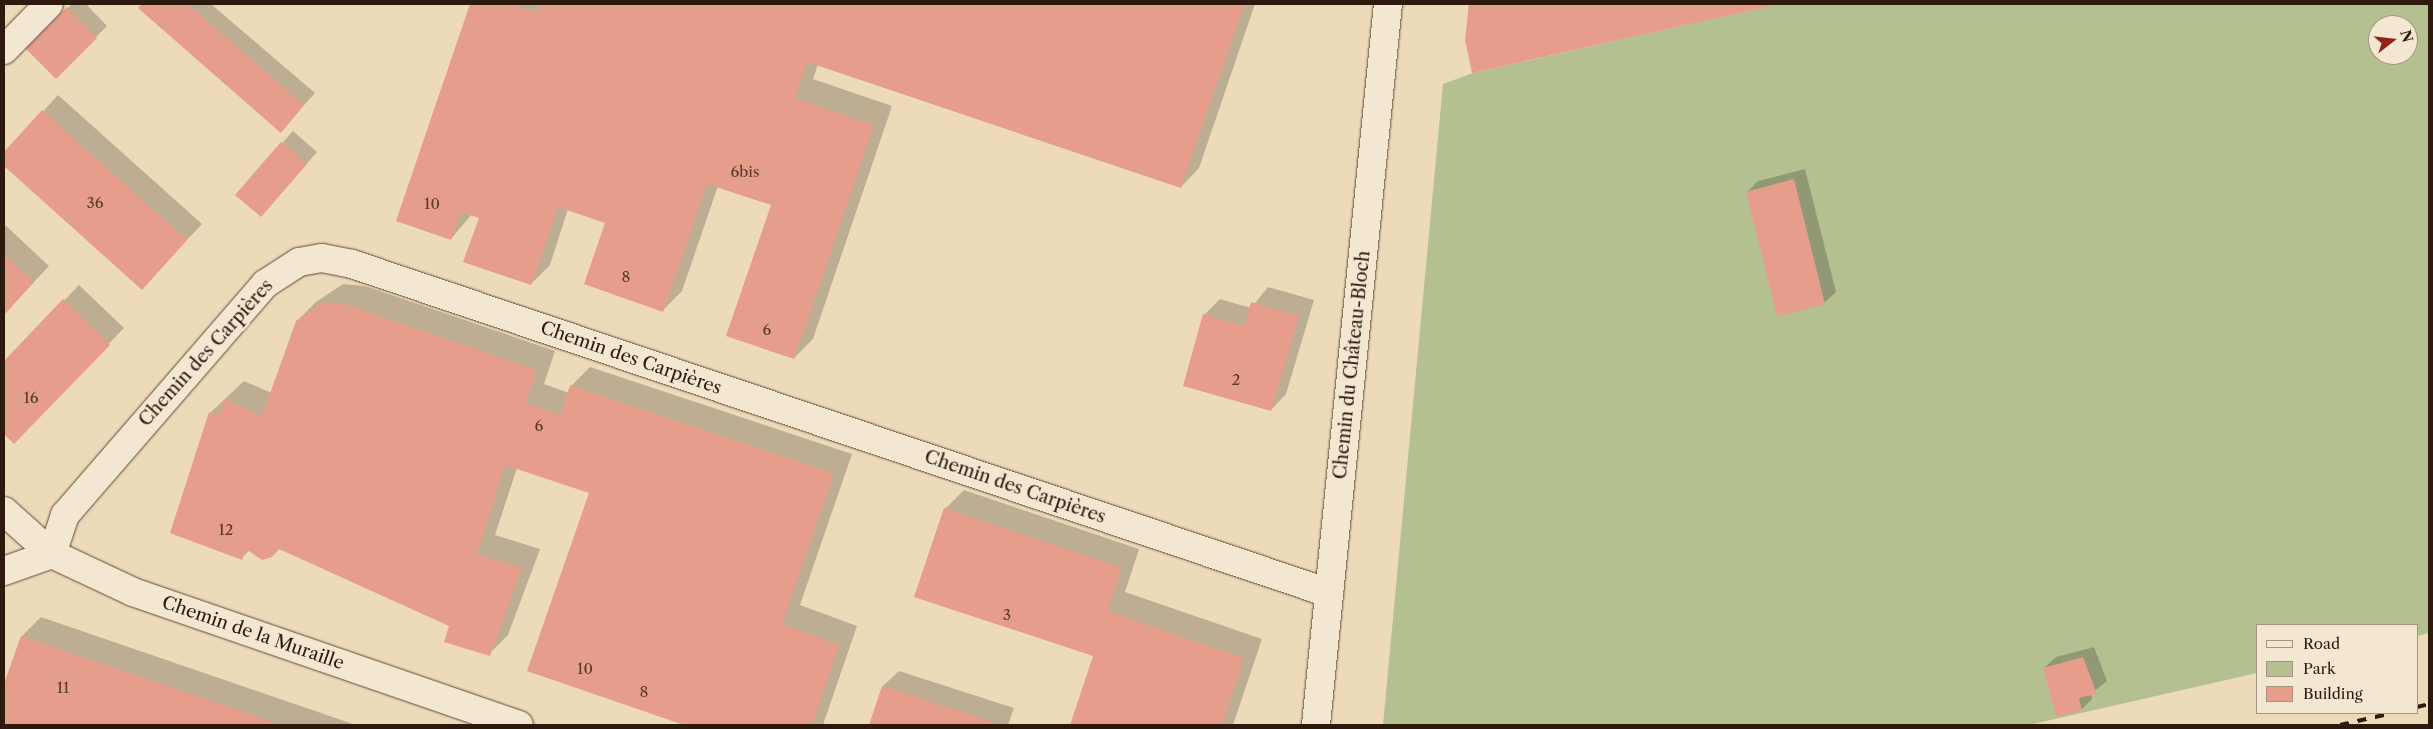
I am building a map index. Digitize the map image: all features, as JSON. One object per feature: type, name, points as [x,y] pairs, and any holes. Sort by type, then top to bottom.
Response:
[{"type":"street","points":[[4,50],[49,4]]},
{"type":"street","name":"Chemin du Château-Bloch","points":[[1316,725],[1388,4]]},
{"type":"street","name":"Chemin des Carpières","points":[[52,554],[65,515],[265,284],[299,262],[322,258],[352,264],[1329,593]]},
{"type":"street","name":"Chemin de la Muraille","points":[[4,511],[52,554],[133,592],[503,723]]},
{"type":"street","points":[[4,572],[52,554]]},
{"type":"green space","points":[[1778,4],[2429,4],[2429,633],[2418,636],[2418,624],[2256,624],[2256,673],[2029,725],[1383,725],[1443,84],[1473,73]]},
{"type":"building","points":[[142,4],[187,4],[304,105],[281,133],[138,8]]},
{"type":"building","points":[[470,4],[512,4],[538,13],[541,4],[1244,4],[1181,188],[807,62],[795,98],[874,125],[794,359],[726,336],[771,205],[707,184],[663,312],[584,284],[605,223],[558,207],[531,285],[463,262],[479,218],[461,212],[451,240],[396,221]]},
{"type":"building","points":[[1469,4],[1775,5],[1472,73],[1465,40]]},
{"type":"building","points":[[67,7],[97,38],[56,79],[25,48]]},
{"type":"building","points":[[42,110],[187,240],[142,290],[4,166],[4,152]]},
{"type":"building","points":[[281,142],[307,164],[261,217],[235,195]]},
{"type":"building","points":[[1794,179],[1825,304],[1777,316],[1746,192]]},
{"type":"building","points":[[4,254],[34,282],[4,315]]},
{"type":"building","points":[[63,299],[110,345],[14,444],[4,434],[4,361]]},
{"type":"building","points":[[323,302],[345,304],[537,370],[526,403],[561,415],[570,385],[834,473],[782,624],[839,645],[812,725],[684,725],[527,671],[589,493],[505,465],[477,554],[522,568],[490,656],[444,642],[449,626],[279,549],[272,557],[262,560],[246,549],[242,560],[170,533],[209,412],[220,415],[224,399],[262,416],[296,321]]},
{"type":"building","points":[[1251,302],[1299,316],[1271,411],[1183,386],[1203,314],[1244,326]]},
{"type":"building","points":[[944,508],[1122,568],[1107,611],[1244,658],[1222,725],[1070,725],[1093,656],[914,597]]},
{"type":"building","points":[[21,636],[282,725],[4,725],[4,684]]},
{"type":"building","points":[[2083,657],[2097,694],[2079,698],[2082,711],[2056,716],[2043,668]]},
{"type":"building","points":[[882,686],[999,724],[869,725]]},
{"type":"railway","points":[[2418,707],[2429,704]]},
{"type":"railway","points":[[2340,725],[2389,714]]}]
